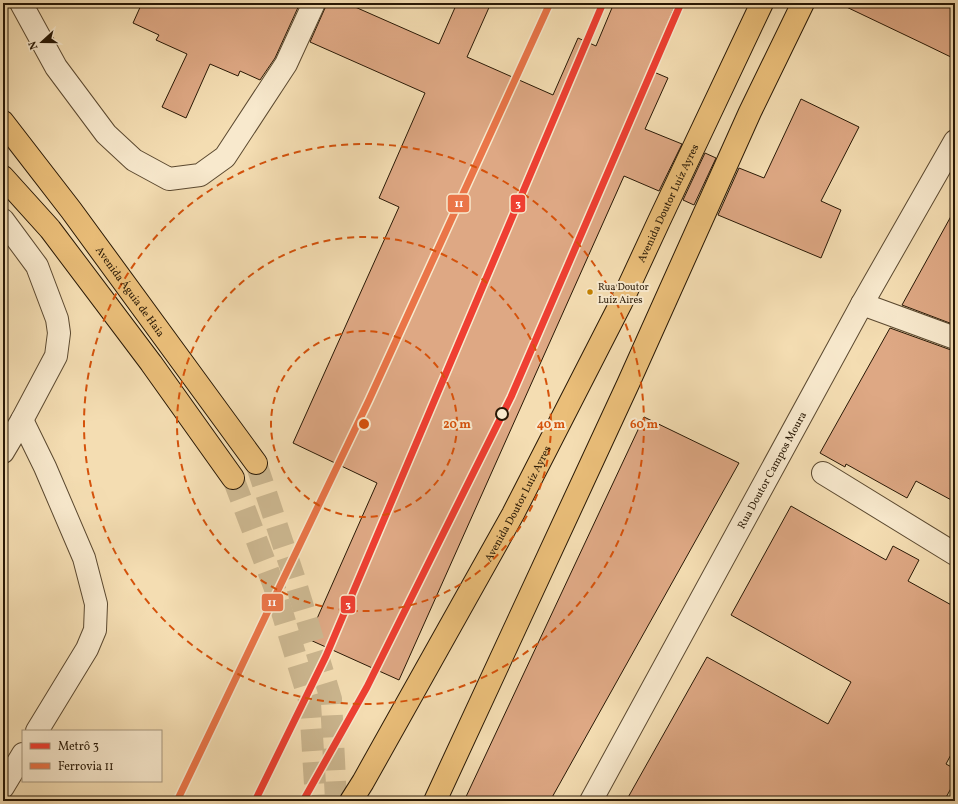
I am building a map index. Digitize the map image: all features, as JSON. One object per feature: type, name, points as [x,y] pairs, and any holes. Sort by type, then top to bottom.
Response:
[{"type":"main road","name":"Avenida Doutor Luíz Ayres","points":[[351,801],[517,507],[621,303],[762,3]]},
{"type":"main road","points":[[435,801],[628,384],[750,112],[803,3]]},
{"type":"main road","name":"Avenida Águia de Haia","points":[[3,122],[72,210],[256,463]]},
{"type":"main road","points":[[3,178],[50,229],[151,363],[233,478]]},
{"type":"street","points":[[21,3],[56,67],[106,134],[134,160],[169,179],[200,175],[225,157],[286,64],[314,3]]},
{"type":"street","name":"Rua Doutor Campos Moura","points":[[591,801],[862,304],[955,141]]},
{"type":"street","points":[[3,221],[37,266],[57,319],[60,333],[56,356],[3,452]]},
{"type":"street","points":[[862,304],[955,338]]},
{"type":"street","points":[[22,420],[45,467],[84,558],[96,604],[95,630],[87,649],[38,730]]},
{"type":"street","points":[[823,473],[955,554]]},
{"type":"street","points":[[3,787],[22,756]]},
{"type":"building","points":[[142,3],[300,3],[275,58],[260,80],[240,71],[238,76],[210,64],[186,118],[162,107],[187,54],[156,40],[159,35],[133,23]]},
{"type":"building","points":[[326,3],[346,3],[439,44],[457,3],[491,3],[467,57],[553,95],[578,38],[596,46],[614,3],[676,3],[649,70],[668,78],[645,129],[682,144],[659,191],[624,176],[399,680],[308,639],[377,483],[293,443],[399,207],[379,198],[425,93],[310,42]]},
{"type":"building","points":[[838,3],[955,3],[955,59],[924,44]]},
{"type":"building","points":[[801,99],[859,127],[821,201],[841,210],[821,258],[718,215],[739,168],[764,178]]},
{"type":"building","points":[[705,153],[716,158],[694,205],[683,200]]},
{"type":"building","points":[[955,209],[955,325],[902,305]]},
{"type":"building","points":[[890,328],[951,350],[955,350],[955,502],[916,481],[907,498],[846,464],[845,467],[820,453]]},
{"type":"building","points":[[644,417],[739,463],[550,801],[464,801]]},
{"type":"building","points":[[791,506],[886,560],[893,546],[919,560],[908,581],[955,607],[955,747],[946,764],[955,769],[955,781],[944,801],[626,801],[707,657],[828,724],[851,682],[731,615]]},
{"type":"tunnel","points":[[256,463],[294,577],[331,699],[336,801]]},
{"type":"tunnel","points":[[233,478],[274,586],[310,703],[316,801]]},
{"type":"metro line","name":"3","points":[[255,801],[326,656],[603,3]]},
{"type":"metro line","name":"3","points":[[303,801],[367,687],[511,397],[681,3]]},
{"type":"rail line","name":"11","points":[[177,801],[369,400],[550,3]]},
{"type":"place","name":"Rua Doutor Luiz Aires","points":[[590,292]]}]
